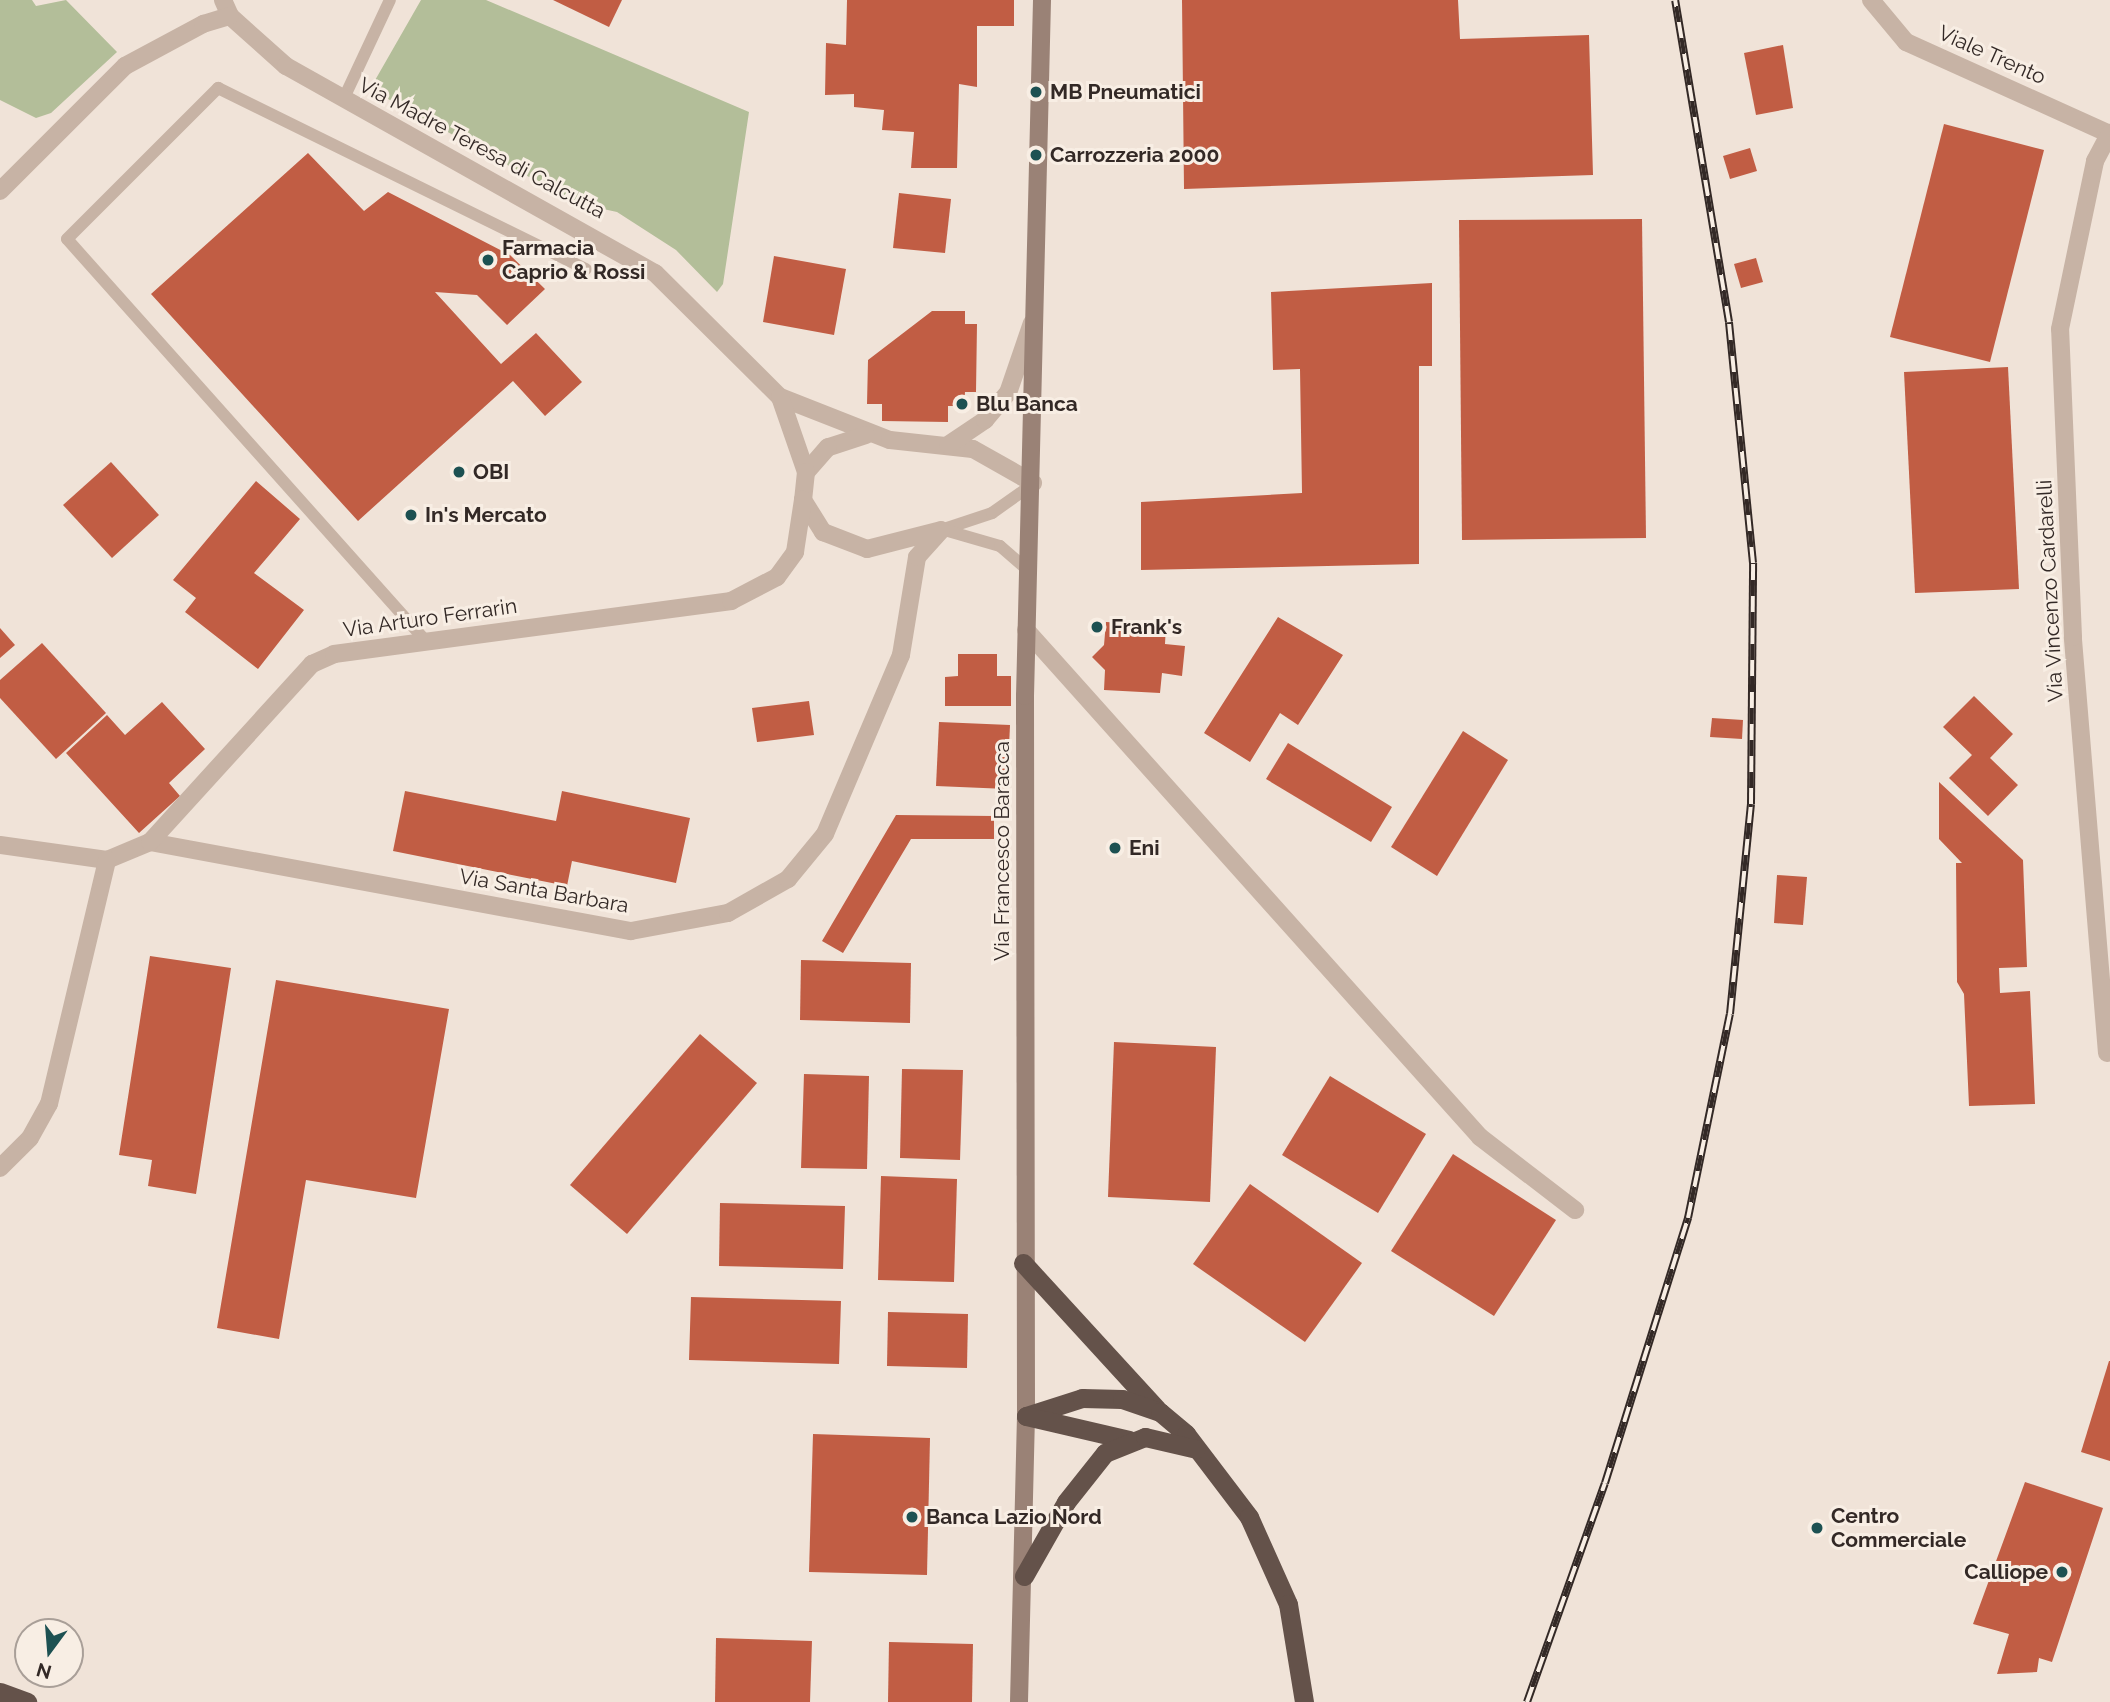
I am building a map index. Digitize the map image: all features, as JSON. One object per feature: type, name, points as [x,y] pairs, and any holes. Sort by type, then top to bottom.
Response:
[{"type":"highway","points":[[1023,1263],[1196,1449],[1249,1517],[1288,1604],[1304,1702]]},
{"type":"highway","points":[[1026,1416],[1099,1397],[1160,1412]]},
{"type":"highway","points":[[1026,1416],[1129,1440],[1161,1438],[1196,1449]]},
{"type":"highway","points":[[1024,1576],[1084,1476],[1105,1453],[1129,1440]]},
{"type":"highway","points":[[0,1692],[27,1702]]},
{"type":"main road","name":"Via Francesco Baracca","points":[[1019,1702],[1026,1416],[1023,1263],[1026,630],[1033,483],[1042,0]]},
{"type":"street","name":"Viale Trento","points":[[1871,0],[1906,41],[2110,133]]},
{"type":"street","name":"Via Madre Teresa di Calcutta","points":[[227,8],[286,66],[655,273],[780,397]]},
{"type":"street","points":[[0,191],[125,66],[227,8]]},
{"type":"street","name":"Via Vincenzo Cardarelli","points":[[2106,1053],[2073,637],[2060,329],[2095,161],[2110,133]]},
{"type":"street","points":[[948,445],[985,420],[1008,393],[1037,310]]},
{"type":"street","points":[[780,397],[876,436]]},
{"type":"street","points":[[780,397],[806,472],[842,439],[876,436],[948,445],[993,457],[1033,483]]},
{"type":"street","name":"Via Arturo Ferrarin","points":[[107,860],[150,842],[312,664],[334,654],[424,639],[659,613],[731,601],[777,578],[795,552],[806,472]]},
{"type":"street","points":[[803,500],[823,533],[851,547],[941,530]]},
{"type":"street","name":"Via Santa Barbara","points":[[150,842],[631,931],[728,913],[788,879],[825,834],[901,655],[917,557],[941,530]]},
{"type":"street","points":[[1026,630],[1480,1137],[1575,1210]]},
{"type":"street","points":[[0,845],[107,860],[49,1104],[30,1138],[0,1168]]},
{"type":"lane","points":[[344,99],[390,0]]},
{"type":"lane","points":[[424,639],[66,239],[218,88],[586,269]]},
{"type":"lane","points":[[941,530],[992,513],[1033,483]]},
{"type":"lane","points":[[941,530],[980,537],[1029,571]]},
{"type":"green space","points":[[0,0],[32,0],[36,6],[66,0],[117,52],[51,113],[36,118],[0,100]]},
{"type":"green space","points":[[421,0],[486,0],[749,112],[723,284],[717,292],[676,250],[617,212],[576,203],[370,89]]},
{"type":"building","points":[[553,0],[622,0],[609,27]]},
{"type":"building","points":[[847,0],[1014,0],[1014,26],[977,26],[977,87],[959,84],[957,168],[911,168],[914,132],[882,130],[884,110],[854,107],[854,94],[825,95],[826,43],[846,45]]},
{"type":"building","points":[[1182,0],[1458,0],[1460,39],[1589,35],[1593,175],[1184,189]]},
{"type":"building","points":[[1783,45],[1793,108],[1756,115],[1744,53]]},
{"type":"building","points":[[1944,124],[2044,150],[1990,362],[1890,337]]},
{"type":"building","points":[[1750,148],[1757,171],[1730,179],[1723,156]]},
{"type":"building","points":[[308,153],[364,211],[388,192],[510,255],[545,289],[507,325],[477,295],[435,292],[501,364],[536,333],[582,382],[545,416],[513,381],[358,521],[151,294]]},
{"type":"building","points":[[899,193],[951,199],[945,253],[893,248]]},
{"type":"building","points":[[1642,219],[1646,538],[1462,540],[1459,220]]},
{"type":"building","points":[[774,256],[846,269],[834,335],[763,322]]},
{"type":"building","points":[[1756,258],[1763,282],[1741,288],[1734,264]]},
{"type":"building","points":[[1432,283],[1432,366],[1419,366],[1419,564],[1141,570],[1141,502],[1302,493],[1300,369],[1273,370],[1271,292]]},
{"type":"building","points":[[932,311],[965,311],[965,324],[977,324],[976,392],[965,392],[964,406],[948,406],[948,422],[882,421],[882,404],[867,404],[868,360]]},
{"type":"building","points":[[2008,367],[2019,589],[1915,593],[1904,372]]},
{"type":"building","points":[[111,462],[159,515],[112,558],[63,505]]},
{"type":"building","points":[[256,481],[300,519],[254,573],[304,610],[258,669],[185,612],[196,598],[173,580]]},
{"type":"building","points":[[1278,617],[1343,655],[1298,725],[1280,713],[1250,762],[1204,733]]},
{"type":"building","points":[[1106,622],[1166,625],[1165,644],[1185,646],[1182,676],[1162,673],[1160,693],[1104,690],[1105,670],[1092,657],[1104,645]]},
{"type":"building","points":[[0,628],[15,645],[0,658]]},
{"type":"building","points":[[42,643],[106,713],[56,759],[0,698],[0,680]]},
{"type":"building","points":[[958,654],[997,654],[997,676],[1011,676],[1011,706],[945,706],[945,677],[958,676]]},
{"type":"building","points":[[1974,696],[2013,734],[1990,758],[2018,785],[1988,816],[1949,778],[1972,755],[1943,727]]},
{"type":"building","points":[[809,701],[814,735],[757,742],[752,708]]},
{"type":"building","points":[[162,702],[205,749],[169,783],[180,796],[139,833],[66,753],[107,715],[125,735]]},
{"type":"building","points":[[1712,718],[1743,720],[1742,739],[1710,737]]},
{"type":"building","points":[[939,722],[1010,725],[1007,789],[936,786]]},
{"type":"building","points":[[1463,731],[1508,760],[1437,876],[1391,847]]},
{"type":"building","points":[[1288,743],[1392,807],[1371,842],[1266,779]]},
{"type":"building","points":[[1939,782],[2023,860],[2027,967],[1999,968],[2000,993],[2030,991],[2035,1104],[1969,1106],[1964,994],[1957,982],[1956,863],[1962,863],[1939,839]]},
{"type":"building","points":[[405,791],[556,821],[562,791],[690,818],[676,883],[572,861],[567,886],[393,851]]},
{"type":"building","points":[[896,815],[994,816],[994,839],[911,839],[843,953],[822,941]]},
{"type":"building","points":[[1777,875],[1807,877],[1803,925],[1774,923]]},
{"type":"building","points":[[150,956],[231,968],[196,1194],[148,1186],[152,1160],[119,1155]]},
{"type":"building","points":[[801,960],[911,963],[910,1023],[800,1020]]},
{"type":"building","points":[[276,980],[449,1009],[416,1198],[306,1180],[279,1339],[217,1328]]},
{"type":"building","points":[[700,1034],[757,1083],[627,1234],[570,1185]]},
{"type":"building","points":[[1114,1042],[1216,1047],[1210,1202],[1108,1197]]},
{"type":"building","points":[[902,1069],[963,1070],[960,1160],[900,1158]]},
{"type":"building","points":[[804,1074],[869,1076],[867,1169],[801,1168]]},
{"type":"building","points":[[1330,1076],[1426,1134],[1378,1213],[1282,1155]]},
{"type":"building","points":[[1453,1154],[1556,1220],[1494,1316],[1391,1251]]},
{"type":"building","points":[[881,1176],[957,1179],[954,1282],[878,1280]]},
{"type":"building","points":[[1250,1184],[1362,1263],[1305,1342],[1193,1264]]},
{"type":"building","points":[[720,1203],[845,1206],[843,1269],[719,1266]]},
{"type":"building","points":[[691,1297],[841,1301],[839,1364],[689,1360]]},
{"type":"building","points":[[888,1312],[968,1314],[967,1368],[887,1366]]},
{"type":"building","points":[[2110,1361],[2110,1461],[2081,1452]]},
{"type":"building","points":[[813,1434],[930,1438],[927,1575],[809,1572]]},
{"type":"building","points":[[2025,1482],[2103,1508],[2052,1662],[2039,1658],[2037,1672],[1997,1674],[2009,1634],[1973,1624]]},
{"type":"building","points":[[716,1638],[812,1641],[810,1702],[715,1702]]},
{"type":"building","points":[[889,1642],[973,1644],[972,1702],[888,1702]]},
{"type":"railway","points":[[1527,1702],[1605,1483],[1688,1218],[1730,1014],[1751,804],[1753,563],[1729,322],[1675,0]]},
{"type":"place","name":"MB Pneumatici","points":[[1036,92]]},
{"type":"place","name":"Carrozzeria 2000","points":[[1036,155]]},
{"type":"place","name":"Farmacia Caprio & Rossi","points":[[488,260]]},
{"type":"place","name":"Blu Banca","points":[[962,404]]},
{"type":"place","name":"OBI","points":[[459,472]]},
{"type":"place","name":"In's Mercato","points":[[411,515]]},
{"type":"place","name":"Frank's","points":[[1097,627]]},
{"type":"place","name":"Eni","points":[[1115,848]]},
{"type":"place","name":"Banca Lazio Nord","points":[[912,1517]]},
{"type":"place","name":"Centro Commerciale","points":[[1817,1528]]},
{"type":"place","name":"Calliope","points":[[2062,1572]]}]
